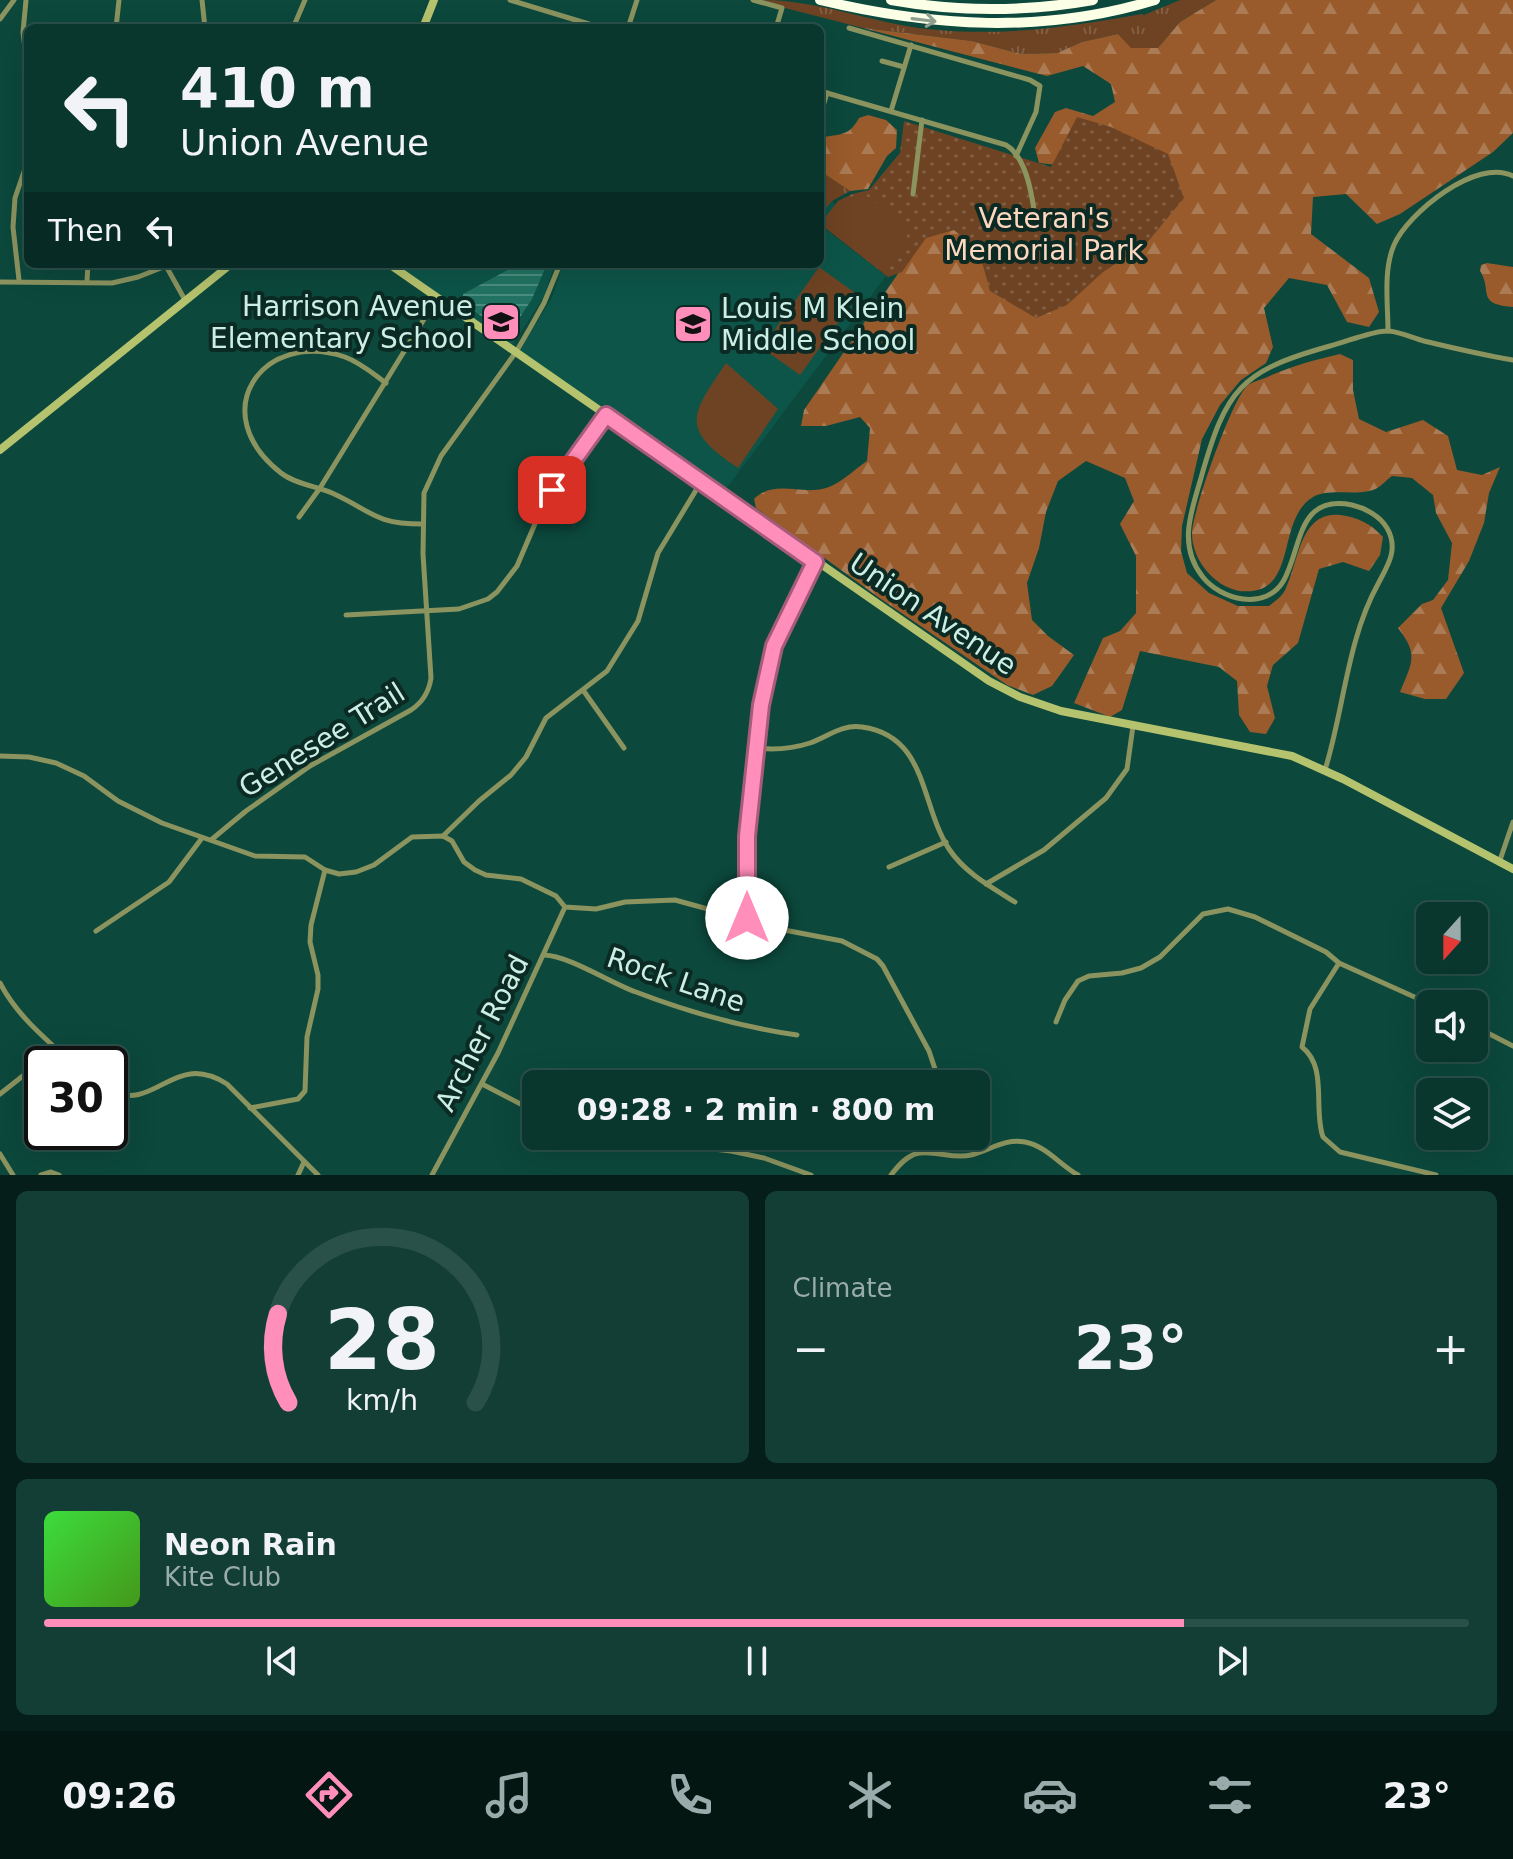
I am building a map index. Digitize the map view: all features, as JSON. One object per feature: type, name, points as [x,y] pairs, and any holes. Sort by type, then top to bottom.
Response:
[{"type":"highway","points":[[820,0],[914,19],[979,24],[1066,20],[1155,0]]},
{"type":"highway","points":[[891,0],[987,10],[1093,0]]},
{"type":"street","points":[[0,19],[14,0]]},
{"type":"street","points":[[24,40],[26,0]]},
{"type":"street","points":[[116,24],[119,0]]},
{"type":"street","points":[[202,0],[205,24]]},
{"type":"street","points":[[295,24],[305,0]]},
{"type":"street","points":[[425,24],[434,0]]},
{"type":"street","points":[[510,0],[589,24]]},
{"type":"street","points":[[629,24],[637,0]]},
{"type":"street","points":[[753,0],[782,8],[777,24]]},
{"type":"street","points":[[849,28],[1030,80],[1040,86],[1036,112],[1016,156]]},
{"type":"street","points":[[891,111],[911,45]]},
{"type":"street","points":[[882,61],[904,67]]},
{"type":"street","points":[[824,92],[1006,145],[1016,156],[1030,185],[1034,210]]},
{"type":"street","points":[[824,103],[827,93]]},
{"type":"street","points":[[913,194],[922,120]]},
{"type":"street","points":[[19,280],[13,227],[15,198],[24,172]]},
{"type":"street","points":[[1388,331],[1390,256],[1401,232],[1455,185],[1487,173],[1506,172],[1513,176]]},
{"type":"street","points":[[87,281],[88,268]]},
{"type":"street","points":[[0,282],[112,283],[159,268]]},
{"type":"street","points":[[168,268],[186,301]]},
{"type":"street","points":[[0,450],[226,268]]},
{"type":"street","name":"Union Avenue","points":[[395,268],[989,681],[1020,697],[1061,711],[1292,756],[1325,770],[1513,869]]},
{"type":"street","name":"Genesee Trail","points":[[210,841],[310,766],[421,703],[431,678],[422,524],[424,493],[441,456],[516,352],[544,303],[558,268]]},
{"type":"street","points":[[299,517],[386,383],[437,297]]},
{"type":"street","points":[[1325,770],[1337,733],[1363,617],[1394,549],[1387,527],[1372,514],[1354,505],[1332,504],[1316,510],[1302,528],[1283,582],[1266,595],[1242,600],[1223,594],[1202,577],[1188,551],[1188,532],[1212,440],[1239,387],[1269,365],[1388,331],[1513,360]]},
{"type":"street","points":[[386,383],[364,365],[344,357],[328,353],[296,354],[269,365],[250,386],[243,411],[261,454],[290,478],[320,488],[378,519],[400,524],[422,524]]},
{"type":"street","points":[[346,615],[469,607],[488,599],[504,587],[517,566],[543,505],[606,415]]},
{"type":"street","points":[[443,836],[511,775],[526,757],[546,718],[607,671],[638,621],[658,553],[701,482]]},
{"type":"street","points":[[747,918],[747,836],[761,705],[774,646],[815,562]]},
{"type":"street","points":[[583,690],[624,748]]},
{"type":"street","points":[[986,884],[1041,852],[1106,798],[1127,769],[1133,725]]},
{"type":"street","points":[[755,748],[788,748],[810,743],[847,727],[868,728],[887,735],[914,760],[946,842],[969,872],[1015,902]]},
{"type":"street","points":[[0,756],[43,759],[72,769],[118,801],[162,823],[263,858],[305,857],[325,870],[339,874],[356,872],[388,858],[412,837],[443,836],[452,841],[464,862],[475,870],[494,877],[521,879],[556,896],[565,907],[596,909],[633,901],[675,900],[784,930],[842,941],[877,959],[929,1051],[935,1070]]},
{"type":"street","points":[[1499,863],[1513,822]]},
{"type":"street","points":[[96,931],[169,882],[202,838]]},
{"type":"street","points":[[889,867],[946,842]]},
{"type":"street","points":[[250,1108],[298,1099],[305,1091],[307,1037],[318,989],[310,942],[311,925],[325,870]]},
{"type":"street","name":"Archer Road","points":[[432,1175],[482,1084],[565,907]]},
{"type":"street","points":[[1056,1022],[1065,1000],[1078,981],[1089,976],[1141,968],[1160,957],[1203,914],[1228,909],[1278,928],[1326,952],[1339,963],[1416,998]]},
{"type":"street","name":"Rock Lane","points":[[544,955],[564,959],[634,992],[695,1013],[797,1035]]},
{"type":"street","points":[[1339,963],[1310,1009],[1302,1047],[1312,1058],[1316,1071],[1323,1137],[1340,1152],[1436,1175]]},
{"type":"street","points":[[0,983],[9,1001],[26,1021],[54,1046]]},
{"type":"street","points":[[1488,1033],[1513,1046]]},
{"type":"street","points":[[0,1094],[24,1075]]},
{"type":"street","points":[[128,1096],[139,1096],[178,1075],[215,1077],[227,1084],[318,1175]]},
{"type":"street","points":[[482,1084],[522,1105]]},
{"type":"street","points":[[891,1175],[902,1162],[917,1154],[973,1155],[1002,1143],[1025,1142],[1042,1149],[1078,1175]]},
{"type":"street","points":[[722,1150],[764,1158],[811,1175]]},
{"type":"street","points":[[917,1154],[919,1150]]},
{"type":"street","points":[[0,1154],[13,1175]]},
{"type":"street","points":[[298,1175],[304,1162]]},
{"type":"street","points":[[41,1175],[51,1172],[59,1175]]},
{"type":"shaded area","name":"Louis M Klein Middle School","points":[[824,192],[835,205],[824,222]]},
{"type":"shaded area","name":"Louis M Klein Middle School","points":[[824,228],[886,276],[723,493],[519,351],[552,298],[562,268],[824,268]]},
{"type":"shaded area","name":"Harrison Avenue Elementary School","points":[[399,268],[554,268],[543,298],[511,347]]},
{"type":"shaded area","points":[[512,268],[545,268],[532,299],[510,332],[503,331],[464,304],[463,294]]},
{"type":"green space","points":[[763,0],[804,4],[906,26],[981,32],[1088,23],[1144,15],[1180,0],[1216,0],[1180,22],[1158,48],[1130,48],[1118,34],[1082,42],[1057,53],[1021,54],[972,41],[863,28]]},
{"type":"green space","points":[[1216,0],[1513,0],[1513,133],[1493,152],[1400,214],[1377,224],[1346,194],[1313,197],[1311,234],[1369,278],[1379,312],[1369,327],[1347,322],[1327,285],[1289,278],[1264,308],[1273,347],[1266,363],[1241,380],[1220,405],[1202,439],[1182,526],[1181,551],[1187,573],[1209,593],[1238,606],[1269,606],[1285,591],[1309,529],[1327,516],[1358,519],[1383,537],[1380,555],[1369,571],[1343,562],[1319,569],[1298,643],[1273,665],[1267,686],[1275,718],[1266,734],[1250,732],[1239,715],[1237,681],[1219,667],[1140,651],[1122,710],[1110,717],[1074,703],[1103,638],[1120,631],[1136,613],[1136,556],[1120,524],[1134,501],[1125,478],[1086,461],[1058,481],[1046,512],[1039,548],[1027,583],[1032,620],[1074,655],[1052,686],[1033,695],[1007,685],[878,597],[756,508],[754,499],[771,490],[819,490],[829,487],[867,461],[870,428],[860,417],[826,426],[801,426],[804,410],[926,233],[1068,166],[1039,163],[1035,148],[1055,112],[1066,108],[1093,116],[1115,102],[1111,84],[1083,66],[1047,76],[863,28],[972,41],[1021,54],[1057,53],[1082,42],[1118,34],[1131,48],[1158,48],[1180,22]]},
{"type":"green space","points":[[868,115],[886,120],[897,130],[896,148],[887,156],[868,189],[850,191],[824,174],[824,137],[849,131],[859,118]]},
{"type":"green space","name":"Veteran's Memorial Park","points":[[1077,117],[1111,127],[1168,154],[1184,198],[1146,244],[1103,272],[1067,305],[1036,318],[990,291],[979,251],[954,230],[926,238],[902,272],[888,277],[824,227],[824,219],[838,201],[869,190],[900,153],[904,121],[1051,167]]},
{"type":"green space","points":[[824,174],[850,191],[824,210]]},
{"type":"green space","points":[[861,192],[909,225],[910,230],[886,275],[824,227],[840,203]]},
{"type":"green space","points":[[1481,265],[1513,267],[1513,307],[1489,300],[1480,271]]},
{"type":"green space","points":[[818,268],[858,295],[800,375],[762,348]]},
{"type":"green space","points":[[1340,354],[1353,360],[1353,390],[1359,419],[1386,432],[1423,420],[1448,436],[1457,470],[1482,475],[1500,467],[1469,561],[1441,608],[1464,673],[1446,699],[1425,699],[1400,692],[1408,673],[1411,652],[1398,628],[1422,604],[1433,600],[1448,580],[1452,543],[1436,513],[1433,495],[1412,478],[1392,476],[1373,490],[1326,493],[1313,497],[1296,518],[1278,572],[1261,589],[1235,590],[1224,585],[1204,568],[1193,544],[1194,520],[1206,480],[1241,394],[1254,382]]},
{"type":"green space","points":[[726,363],[778,409],[738,468],[707,443],[699,432],[697,421],[705,396]]},
{"type":"place","name":"Harrison Avenue Elementary School","points":[[501,322]]},
{"type":"place","name":"Louis M Klein Middle School","points":[[693,324]]},
{"type":"route","points":[[552,490],[606,415],[815,562],[774,646],[761,705],[747,836],[747,918]]}]
